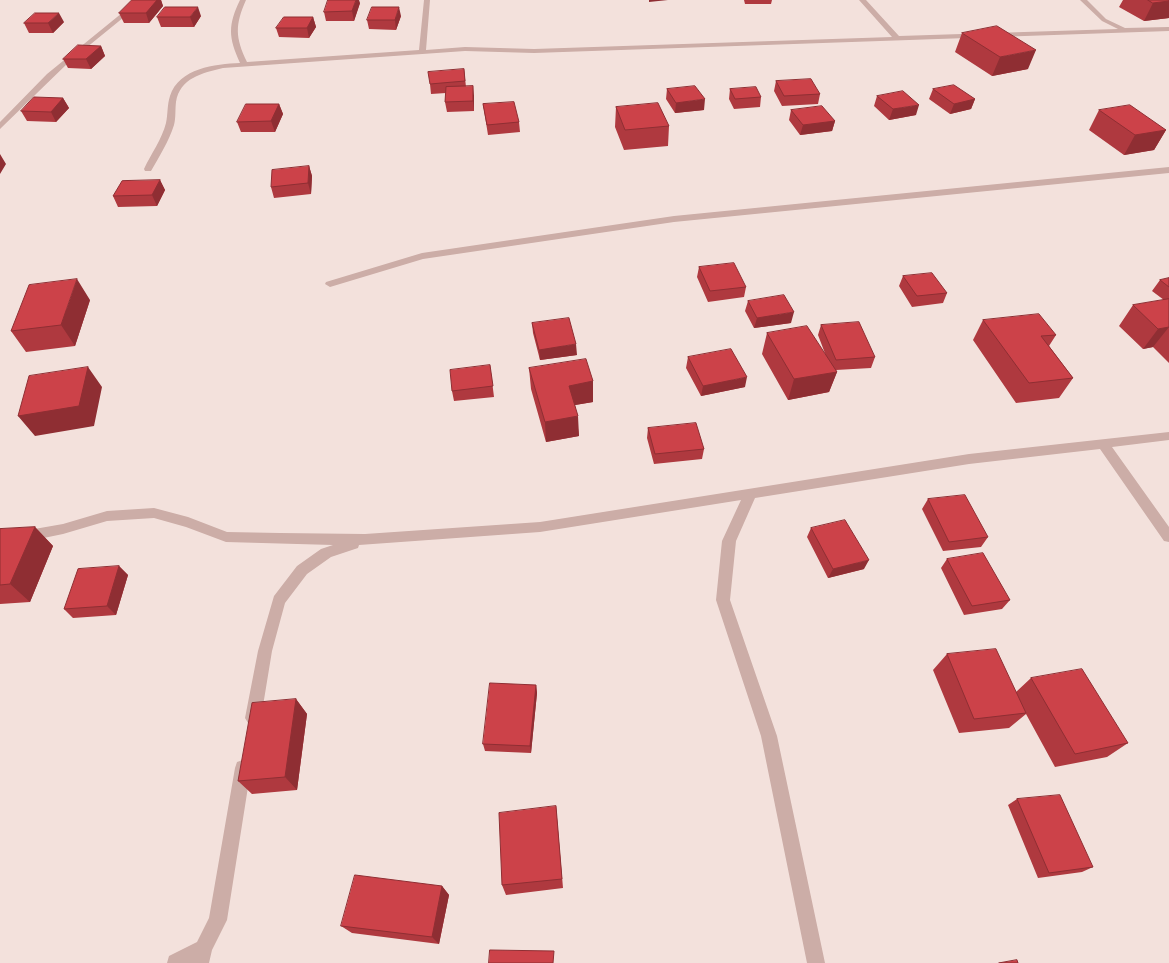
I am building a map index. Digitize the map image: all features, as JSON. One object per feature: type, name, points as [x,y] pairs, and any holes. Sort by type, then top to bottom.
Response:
[{"type":"street","points":[[2,123],[57,67],[95,35],[142,0]]},
{"type":"street","points":[[243,0],[233,21],[234,40],[244,64]]},
{"type":"street","points":[[422,51],[427,0]]},
{"type":"street","points":[[862,0],[897,38]]},
{"type":"street","points":[[1083,0],[1104,20],[1124,29]]},
{"type":"street","points":[[148,169],[170,124],[175,91],[182,82],[205,70],[244,64],[465,49],[534,51],[1124,29],[1169,29]]},
{"type":"street","points":[[330,284],[422,256],[674,219],[1169,170]]},
{"type":"street","points":[[0,541],[63,529],[107,516],[154,513],[188,522],[226,537],[365,540],[540,526],[969,459],[1169,436]]},
{"type":"street","points":[[1104,444],[1169,538]]},
{"type":"street","points":[[750,494],[729,541],[723,600],[769,736],[816,963]]},
{"type":"street","points":[[249,736],[265,651],[279,600],[302,570],[326,553],[365,540]]},
{"type":"street","points":[[176,963],[202,956],[218,920],[246,755]]},
{"type":"building","points":[[132,0],[157,0],[146,13],[119,13]]},
{"type":"building","points":[[328,0],[356,0],[352,11],[324,12]]},
{"type":"building","points":[[1148,0],[1169,0],[1169,1],[1153,3]]},
{"type":"building","points":[[165,7],[198,7],[190,17],[157,17]]},
{"type":"building","points":[[372,7],[399,7],[395,20],[367,20]]},
{"type":"building","points":[[35,13],[59,13],[48,23],[24,23]]},
{"type":"building","points":[[284,17],[313,17],[307,28],[276,28]]},
{"type":"building","points":[[997,26],[1036,50],[1000,57],[962,33]]},
{"type":"building","points":[[78,45],[101,46],[86,59],[63,59]]},
{"type":"building","points":[[464,69],[465,81],[430,84],[428,72]]},
{"type":"building","points":[[811,79],[820,94],[784,96],[776,81]]},
{"type":"building","points":[[954,85],[975,99],[954,104],[933,89]]},
{"type":"building","points":[[473,86],[473,101],[445,102],[446,87]]},
{"type":"building","points":[[695,86],[705,99],[676,103],[667,89]]},
{"type":"building","points":[[756,87],[761,97],[735,99],[730,89]]},
{"type":"building","points":[[903,91],[919,105],[893,109],[877,96]]},
{"type":"building","points":[[34,97],[63,98],[51,112],[21,111]]},
{"type":"building","points":[[514,102],[519,122],[487,125],[483,104]]},
{"type":"building","points":[[658,103],[669,126],[625,130],[616,107]]},
{"type":"building","points":[[246,104],[279,104],[271,121],[237,122]]},
{"type":"building","points":[[1130,105],[1166,130],[1135,135],[1099,110]]},
{"type":"building","points":[[822,106],[835,121],[803,125],[791,110]]},
{"type":"building","points":[[309,166],[308,183],[271,187],[272,170]]},
{"type":"building","points":[[160,180],[152,195],[113,196],[122,181]]},
{"type":"building","points":[[734,263],[746,287],[710,291],[699,267]]},
{"type":"building","points":[[932,273],[947,293],[917,296],[903,276]]},
{"type":"building","points":[[1169,278],[1169,287],[1160,280]]},
{"type":"building","points":[[77,279],[61,325],[11,331],[29,285]]},
{"type":"building","points":[[784,295],[794,312],[757,318],[748,301]]},
{"type":"building","points":[[1169,299],[1169,327],[1158,329],[1133,305]]},
{"type":"building","points":[[1039,314],[1056,335],[1041,336],[1073,378],[1029,383],[983,320]]},
{"type":"building","points":[[569,318],[576,344],[539,350],[532,323]]},
{"type":"building","points":[[859,322],[875,357],[836,360],[821,325]]},
{"type":"building","points":[[807,326],[837,372],[794,379],[767,333]]},
{"type":"building","points":[[731,349],[747,377],[703,386],[688,357]]},
{"type":"building","points":[[586,359],[593,381],[569,386],[578,416],[545,422],[529,368]]},
{"type":"building","points":[[490,365],[493,386],[452,391],[450,370]]},
{"type":"building","points":[[88,367],[79,406],[18,416],[29,376]]},
{"type":"building","points":[[696,423],[704,449],[655,454],[648,428]]},
{"type":"building","points":[[965,495],[988,537],[949,542],[928,499]]},
{"type":"building","points":[[845,520],[869,560],[833,569],[811,528]]},
{"type":"building","points":[[35,527],[10,584],[0,585],[0,529]]},
{"type":"building","points":[[983,553],[1010,600],[972,606],[947,559]]},
{"type":"building","points":[[119,566],[107,606],[64,609],[78,569]]},
{"type":"building","points":[[996,649],[1026,713],[974,719],[947,654]]},
{"type":"building","points":[[1082,669],[1128,743],[1075,754],[1031,678]]},
{"type":"building","points":[[490,683],[536,685],[530,746],[483,744]]},
{"type":"building","points":[[296,699],[285,777],[238,781],[252,703]]},
{"type":"building","points":[[1060,795],[1093,867],[1049,873],[1017,799]]},
{"type":"building","points":[[556,806],[562,879],[502,885],[499,813]]},
{"type":"building","points":[[355,875],[442,886],[432,937],[341,926]]},
{"type":"building","points":[[490,950],[554,951],[553,963],[489,963]]},
{"type":"building","points":[[1017,960],[1018,963],[999,963]]}]
